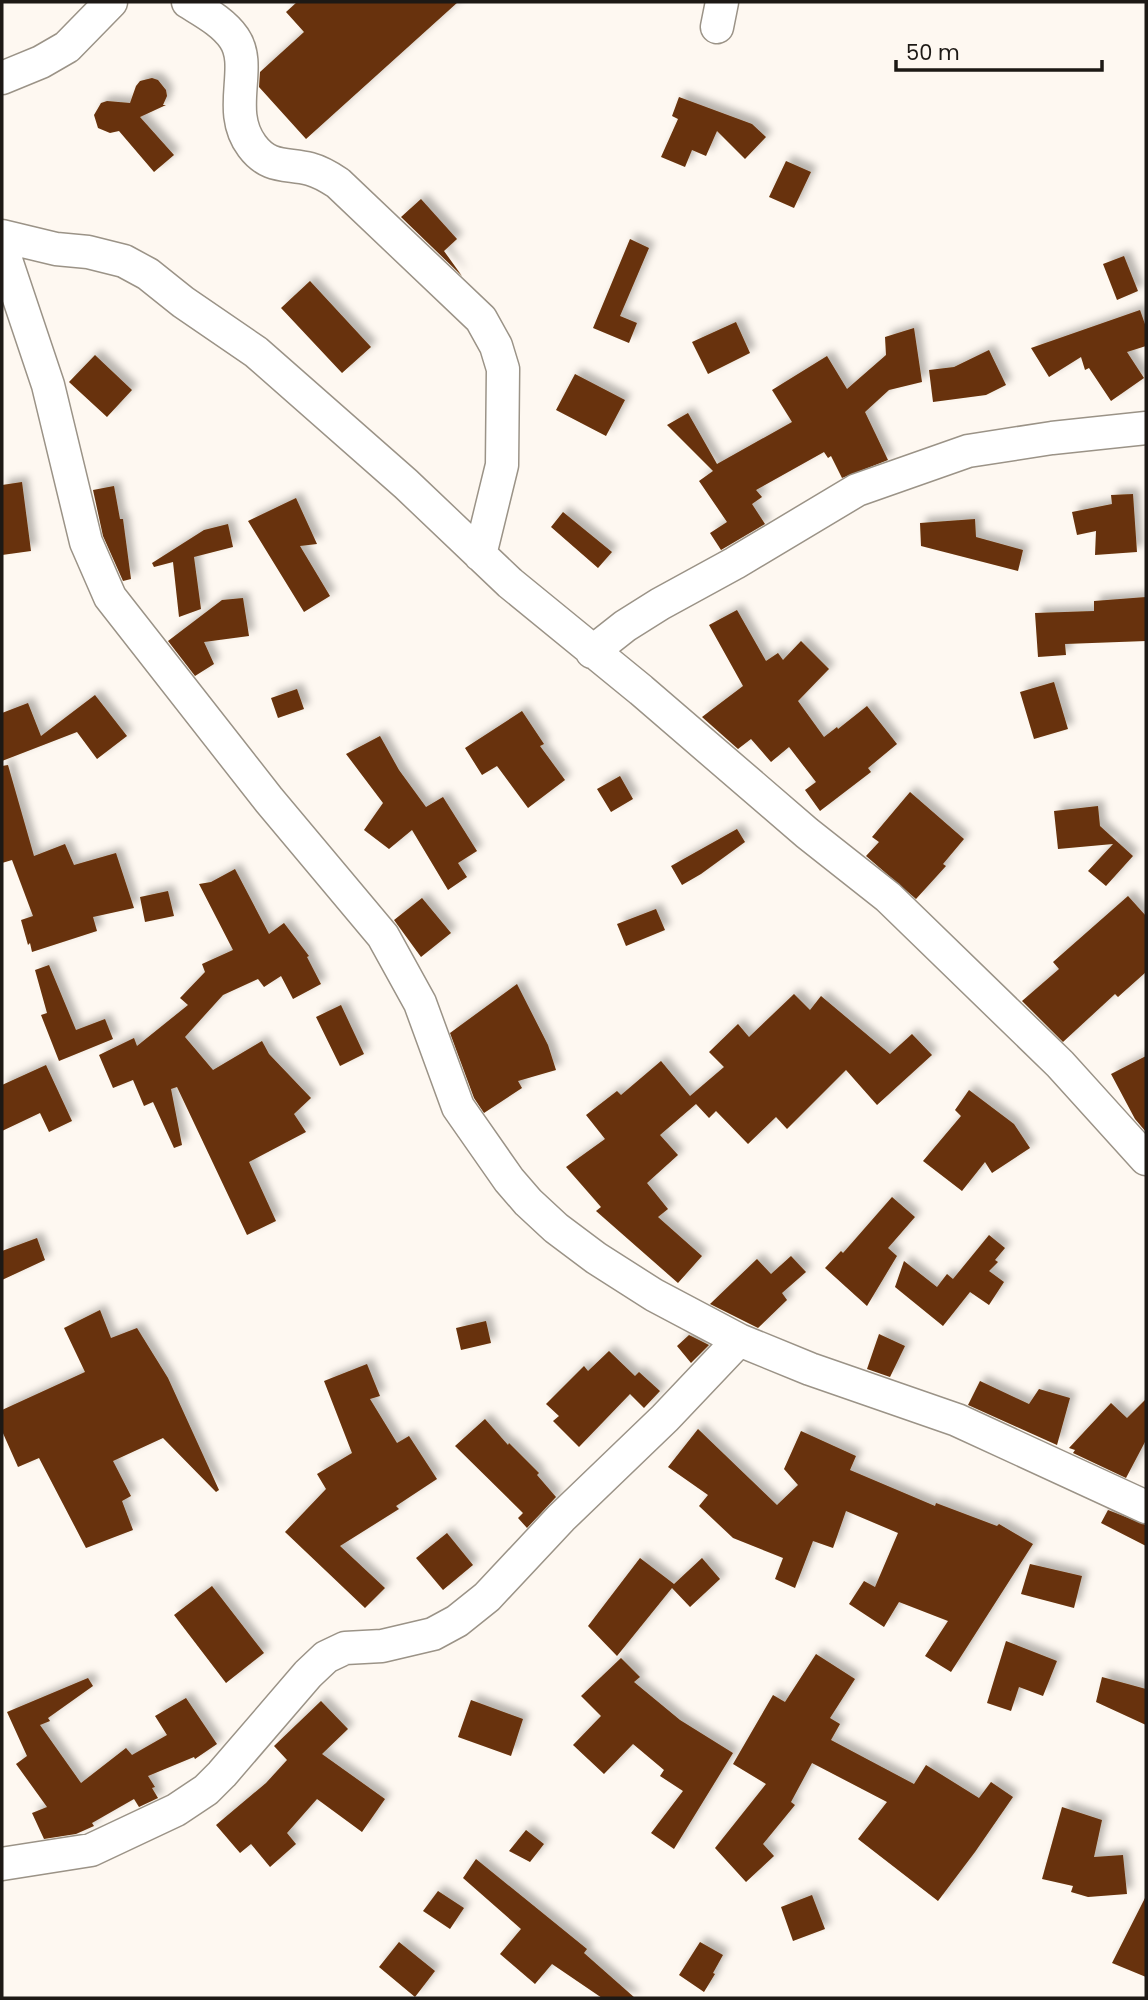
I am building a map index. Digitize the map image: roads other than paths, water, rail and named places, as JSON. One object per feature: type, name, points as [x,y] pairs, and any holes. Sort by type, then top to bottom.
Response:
[{"type":"street","points":[[2,78],[41,62],[67,47],[111,2]]},
{"type":"street","points":[[188,2],[225,28],[239,46],[242,56],[239,85],[242,126],[252,146],[267,160],[289,167],[309,169],[338,183],[481,319],[496,346],[503,369],[502,465],[480,555]]},
{"type":"street","points":[[2,236],[56,250],[88,252],[124,261],[148,274],[266,360],[406,484],[480,555],[592,652],[641,690],[807,833],[888,897],[961,965],[1060,1065],[1146,1159]]},
{"type":"street","points":[[2,248],[48,385],[86,542],[110,597],[260,789],[383,936],[420,1003],[458,1107],[509,1180],[556,1228],[596,1258],[654,1295],[739,1340],[810,1369],[957,1420],[1146,1507]]},
{"type":"street","points":[[592,652],[625,626],[660,604],[735,564],[857,490],[968,451],[1052,438],[1146,428]]},
{"type":"street","points":[[2,1864],[91,1850],[176,1810],[206,1790],[326,1657],[345,1648],[382,1646],[433,1634],[457,1621],[487,1597],[561,1518],[665,1418],[739,1340]]}]
